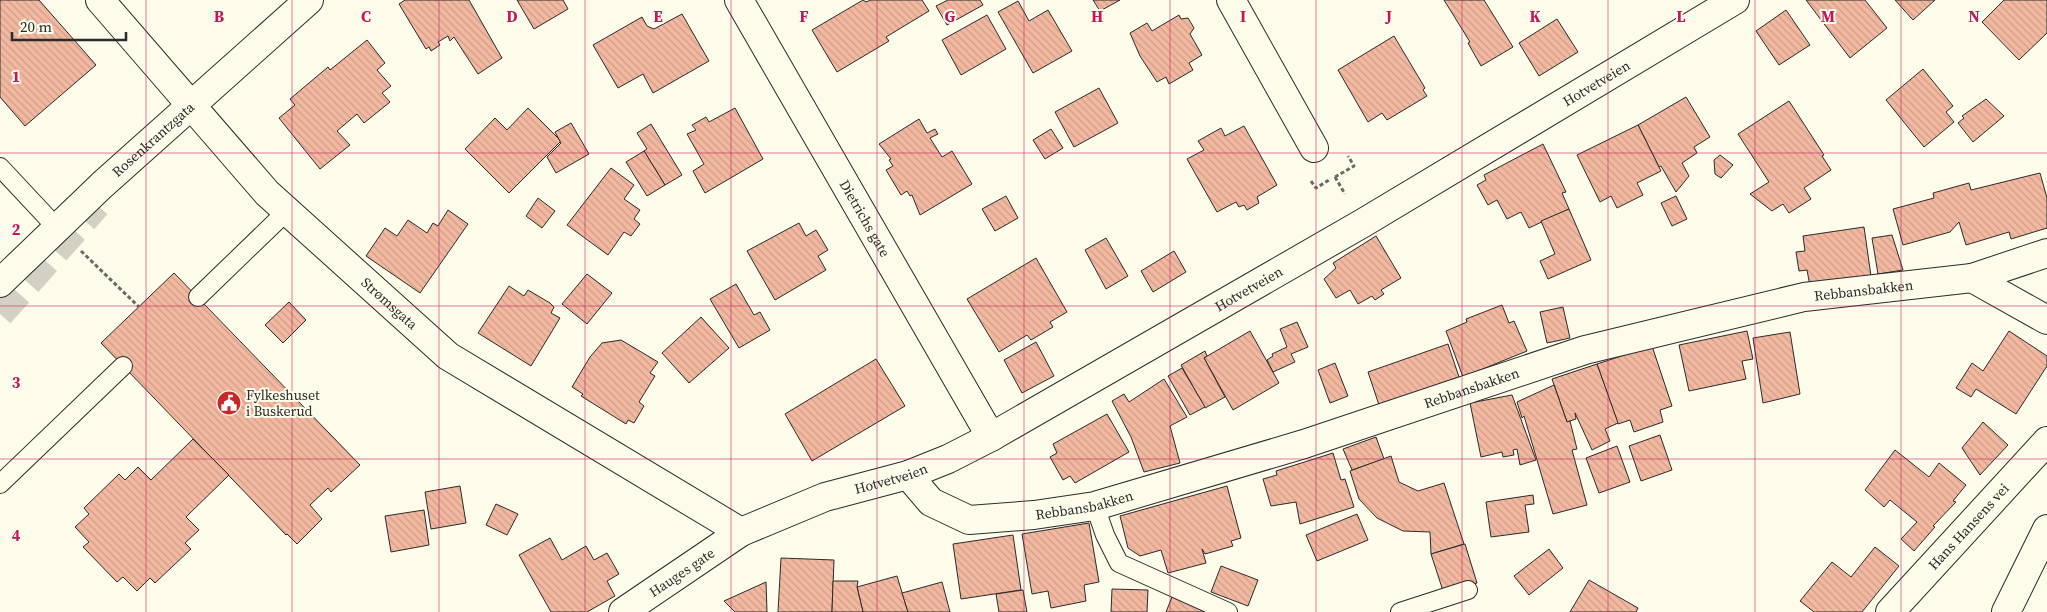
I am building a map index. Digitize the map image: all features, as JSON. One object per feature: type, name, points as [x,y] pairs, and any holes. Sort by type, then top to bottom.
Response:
[{"type":"street","name":"Strømsgata","points":[[100,0],[267,193],[448,356],[741,532]]},
{"type":"street","name":"Rosenkrantzgata","points":[[0,283],[102,185],[309,0]]},
{"type":"street","name":"Dietrichs gate","points":[[739,0],[991,437]]},
{"type":"street","points":[[1231,0],[1314,148]]},
{"type":"street","name":"Hotvetveien","points":[[741,532],[825,497],[908,474],[948,458],[991,437],[1363,223],[1732,1]]},
{"type":"street","name":"Rebbansbakken","points":[[908,474],[932,502],[969,520],[1034,515],[1095,506],[1304,444],[1585,350],[1804,297],[1972,278],[2047,253]]},
{"type":"street","points":[[1972,278],[2047,320]]},
{"type":"street","name":"Hans Hansens vei","points":[[1890,612],[2047,441]]},
{"type":"street","points":[[2006,612],[2047,530]]},
{"type":"street","name":"Hauges gate","points":[[623,612],[741,532]]},
{"type":"lane","points":[[0,168],[57,228]]},
{"type":"lane","points":[[198,297],[288,211]]},
{"type":"lane","points":[[0,484],[123,366]]},
{"type":"lane","points":[[1095,506],[1105,534],[1119,563],[1228,612]]},
{"type":"lane","points":[[1400,612],[1468,590]]},
{"type":"path","points":[[57,228],[139,307]]},
{"type":"building","points":[[0,0],[39,0],[96,65],[25,126],[0,97]]},
{"type":"building","points":[[405,0],[469,0],[502,58],[478,74],[454,37],[450,41],[448,36],[438,42],[440,45],[431,51],[429,47],[426,49],[399,4]]},
{"type":"building","points":[[517,0],[563,0],[568,9],[534,29]]},
{"type":"building","points":[[863,0],[866,2],[871,0],[922,0],[929,11],[886,37],[889,41],[837,72],[812,30]]},
{"type":"building","points":[[948,0],[980,0],[983,5],[947,25],[936,6]]},
{"type":"building","points":[[1093,0],[1120,0],[1100,11]]},
{"type":"building","points":[[1444,0],[1484,0],[1513,47],[1481,66],[1468,43],[1470,42]]},
{"type":"building","points":[[1806,0],[1865,0],[1887,28],[1850,58]]},
{"type":"building","points":[[1895,0],[1935,0],[1913,20]]},
{"type":"building","points":[[2004,0],[2047,0],[2047,33],[2019,60],[1982,22]]},
{"type":"building","points":[[1018,1],[1029,21],[1048,10],[1072,51],[1033,73],[998,12]]},
{"type":"building","points":[[1786,10],[1810,45],[1779,65],[1756,31]]},
{"type":"building","points":[[682,14],[709,61],[653,93],[643,74],[618,88],[593,45],[642,17],[647,26],[654,29]]},
{"type":"building","points":[[987,15],[1006,49],[961,75],[942,40]]},
{"type":"building","points":[[1179,15],[1181,19],[1188,18],[1194,28],[1190,34],[1202,55],[1189,63],[1193,70],[1169,84],[1166,77],[1157,82],[1140,56],[1130,33],[1147,23],[1152,31]]},
{"type":"building","points":[[1557,19],[1578,52],[1539,76],[1519,43]]},
{"type":"building","points":[[1394,36],[1425,88],[1423,90],[1427,96],[1387,120],[1382,113],[1368,122],[1338,70]]},
{"type":"building","points":[[367,40],[385,63],[377,70],[391,86],[382,93],[390,102],[364,123],[357,114],[337,131],[350,145],[320,169],[279,118],[295,105],[290,99],[328,67],[330,70]]},
{"type":"building","points":[[1923,69],[1953,106],[1946,112],[1954,122],[1924,147],[1886,100]]},
{"type":"building","points":[[1099,88],[1118,123],[1074,147],[1055,112]]},
{"type":"building","points":[[1686,97],[1710,137],[1694,147],[1697,153],[1682,163],[1689,176],[1676,192],[1661,166],[1659,167],[1638,125]]},
{"type":"building","points":[[1986,99],[2004,116],[1973,142],[1958,123],[1964,118],[1962,116]]},
{"type":"building","points":[[1789,101],[1824,155],[1822,156],[1831,170],[1804,188],[1811,199],[1789,213],[1783,204],[1772,211],[1750,194],[1769,182],[1738,134]]},
{"type":"building","points":[[528,108],[561,141],[509,193],[465,149],[495,118],[507,130]]},
{"type":"building","points":[[735,108],[763,159],[705,193],[693,171],[704,164],[687,134],[696,130],[692,125],[706,117],[709,122]]},
{"type":"building","points":[[919,119],[927,133],[935,129],[938,134],[930,138],[942,157],[952,151],[972,184],[920,215],[912,195],[910,196],[907,191],[901,195],[886,170],[893,166],[889,160],[891,159],[879,144]]},
{"type":"building","points":[[571,123],[589,154],[556,173],[547,157],[561,143],[555,132]]},
{"type":"building","points":[[651,124],[682,175],[665,185],[644,151],[647,149],[637,133]]},
{"type":"building","points":[[1638,125],[1661,171],[1637,183],[1643,195],[1617,208],[1611,196],[1600,202],[1577,155]]},
{"type":"building","points":[[1244,126],[1277,185],[1257,197],[1259,203],[1247,210],[1244,205],[1239,207],[1236,202],[1217,212],[1187,159],[1204,150],[1198,141],[1221,128],[1225,136]]},
{"type":"building","points":[[1051,129],[1063,148],[1045,159],[1033,140]]},
{"type":"building","points":[[1543,144],[1566,192],[1562,193],[1569,209],[1529,228],[1521,212],[1507,219],[1497,200],[1488,205],[1477,185],[1486,180],[1484,175]]},
{"type":"building","points":[[644,151],[665,185],[647,196],[626,162]]},
{"type":"building","points":[[1720,155],[1733,165],[1721,178],[1715,174],[1714,160]]},
{"type":"building","points":[[611,168],[634,185],[624,199],[640,210],[634,219],[640,224],[631,236],[624,232],[608,255],[567,225]]},
{"type":"building","points":[[2040,173],[2047,198],[2047,228],[2011,239],[2009,232],[1966,245],[1959,222],[1950,232],[1903,245],[1893,209],[1934,198],[1933,193],[1969,183],[1971,190]]},
{"type":"building","points":[[1006,196],[1018,218],[995,231],[982,209]]},
{"type":"building","points":[[1676,196],[1687,219],[1672,226],[1661,203]]},
{"type":"building","points":[[538,198],[555,211],[542,228],[526,216]]},
{"type":"building","points":[[1569,209],[1591,260],[1548,279],[1540,261],[1555,254],[1541,221]]},
{"type":"building","points":[[448,210],[468,224],[420,293],[366,256],[385,228],[397,236],[408,220],[427,233],[433,223],[438,226]]},
{"type":"building","points":[[799,223],[806,236],[816,230],[828,250],[818,256],[826,270],[775,300],[747,251]]},
{"type":"building","points":[[1864,227],[1871,276],[1810,286],[1807,270],[1799,271],[1796,252],[1805,251],[1803,236]]},
{"type":"building","points":[[1892,235],[1903,270],[1878,274],[1872,238]]},
{"type":"building","points":[[1376,236],[1401,278],[1381,290],[1384,294],[1375,300],[1372,296],[1358,304],[1350,290],[1336,298],[1324,279],[1336,268],[1333,263]]},
{"type":"building","points":[[1106,238],[1128,276],[1106,289],[1085,250]]},
{"type":"building","points":[[1174,251],[1186,272],[1153,292],[1141,271]]},
{"type":"building","points":[[1036,258],[1067,312],[1050,322],[1053,327],[1031,340],[1027,335],[999,352],[967,299]]},
{"type":"building","name":"Fylkeshuset i Buskerud","points":[[174,273],[360,465],[331,492],[328,488],[310,505],[322,519],[297,544],[286,535],[101,343]]},
{"type":"building","points":[[587,274],[612,293],[587,324],[562,304]]},
{"type":"building","points":[[736,284],[754,315],[760,312],[770,330],[739,348],[710,299]]},
{"type":"building","points":[[509,286],[524,296],[528,290],[550,303],[554,307],[551,313],[560,318],[531,366],[478,333]]},
{"type":"building","points":[[289,302],[306,320],[283,343],[265,325]]},
{"type":"building","points":[[1502,305],[1509,323],[1514,321],[1527,351],[1463,377],[1446,331],[1467,322],[1466,319]]},
{"type":"building","points":[[1563,307],[1570,338],[1547,343],[1540,312]]},
{"type":"building","points":[[701,317],[729,348],[689,383],[662,353]]},
{"type":"building","points":[[1297,322],[1308,347],[1291,354],[1295,362],[1273,372],[1267,360],[1273,356],[1272,354],[1287,347],[1280,329]]},
{"type":"building","points":[[1250,331],[1279,383],[1233,410],[1204,358]]},
{"type":"building","points":[[1747,331],[1753,359],[1742,361],[1746,379],[1689,391],[1679,345]]},
{"type":"building","points":[[2009,331],[2047,356],[2047,366],[2016,414],[1976,389],[1971,397],[1956,388],[1972,363],[1983,371]]},
{"type":"building","points":[[1790,332],[1800,394],[1763,403],[1753,338]]},
{"type":"building","points":[[621,340],[658,362],[650,373],[655,376],[639,402],[644,406],[634,423],[628,420],[626,424],[581,396],[583,394],[572,387],[590,357],[602,343]]},
{"type":"building","points":[[1036,342],[1054,376],[1022,393],[1004,360]]},
{"type":"building","points":[[1448,344],[1459,377],[1379,405],[1368,372]]},
{"type":"building","points":[[1652,346],[1672,406],[1660,410],[1663,422],[1634,432],[1630,420],[1618,424],[1597,364]]},
{"type":"building","points":[[1205,351],[1207,356],[1204,358],[1225,397],[1205,408],[1181,365]]},
{"type":"building","points":[[876,359],[905,406],[812,461],[785,414]]},
{"type":"building","points":[[1335,363],[1348,396],[1330,403],[1318,370]]},
{"type":"building","points":[[1597,364],[1618,423],[1605,429],[1610,441],[1592,450],[1575,413],[1576,419],[1567,422],[1552,379]]},
{"type":"building","points":[[1182,368],[1205,407],[1190,415],[1168,376]]},
{"type":"building","points":[[1164,379],[1187,417],[1170,426],[1180,463],[1144,472],[1131,437],[1112,401],[1124,394],[1129,402]]},
{"type":"building","points":[[1554,385],[1567,422],[1570,421],[1577,449],[1572,450],[1587,505],[1553,514],[1524,416],[1522,418],[1517,402]]},
{"type":"building","points":[[1512,395],[1536,460],[1520,465],[1517,449],[1513,450],[1514,455],[1503,457],[1502,452],[1481,457],[1470,403]]},
{"type":"building","points":[[1107,414],[1129,452],[1075,483],[1070,476],[1063,480],[1050,457],[1057,453],[1053,444]]},
{"type":"building","points":[[1983,422],[2008,445],[1980,475],[1962,448]]},
{"type":"building","points":[[1660,435],[1672,470],[1641,481],[1629,446]]},
{"type":"building","points":[[1376,437],[1384,459],[1352,470],[1343,449]]},
{"type":"building","points":[[193,439],[229,475],[186,517],[199,530],[185,543],[191,549],[155,583],[150,578],[137,591],[123,577],[117,582],[83,547],[89,542],[75,527],[89,514],[84,508],[119,474],[125,480],[138,467],[151,480]]},
{"type":"building","points":[[1617,446],[1630,482],[1599,493],[1586,458]]},
{"type":"building","points":[[1895,450],[1929,477],[1939,463],[1966,485],[1953,501],[1956,502],[1933,526],[1935,527],[1914,551],[1901,539],[1917,522],[1890,500],[1884,507],[1865,490]]},
{"type":"building","points":[[1333,453],[1341,480],[1345,479],[1354,507],[1300,524],[1296,502],[1271,506],[1263,479],[1277,475],[1276,471]]},
{"type":"building","points":[[1391,456],[1399,482],[1418,491],[1444,483],[1464,544],[1431,554],[1430,532],[1403,531],[1377,518],[1359,499],[1350,471]]},
{"type":"building","points":[[460,486],[466,523],[431,529],[425,492]]},
{"type":"building","points":[[1227,486],[1241,538],[1231,541],[1233,546],[1205,554],[1202,549],[1206,563],[1168,573],[1161,550],[1140,556],[1128,548],[1120,516]]},
{"type":"building","points":[[1533,495],[1534,504],[1525,505],[1529,532],[1491,537],[1486,502]]},
{"type":"building","points":[[496,504],[518,514],[507,535],[486,525]]},
{"type":"building","points":[[424,510],[429,545],[391,552],[385,516]]},
{"type":"building","points":[[1357,514],[1368,540],[1317,561],[1306,535]]},
{"type":"building","points":[[1089,523],[1099,582],[1084,585],[1086,601],[1051,608],[1048,591],[1032,594],[1022,534]]},
{"type":"building","points":[[1013,535],[1021,590],[961,599],[953,544]]},
{"type":"building","points":[[550,538],[562,560],[586,546],[594,560],[607,553],[619,574],[607,581],[615,596],[587,612],[551,612],[519,555]]},
{"type":"building","points":[[1465,544],[1477,583],[1444,594],[1431,554]]},
{"type":"building","points":[[1875,547],[1899,566],[1862,612],[1814,612],[1800,601],[1832,562],[1851,577]]},
{"type":"building","points":[[1549,549],[1563,568],[1529,595],[1514,576]]},
{"type":"building","points":[[781,558],[834,560],[832,612],[778,612]]},
{"type":"building","points":[[1221,566],[1258,580],[1248,606],[1211,592]]},
{"type":"building","points":[[897,576],[908,612],[863,612],[857,587]]},
{"type":"building","points":[[1589,580],[1638,608],[1636,612],[1570,612]]},
{"type":"building","points":[[833,581],[858,581],[857,587],[863,612],[832,612]]},
{"type":"building","points":[[766,582],[767,612],[735,612],[724,601]]},
{"type":"building","points":[[942,582],[950,612],[908,612],[902,593]]},
{"type":"building","points":[[1112,589],[1148,590],[1147,612],[1111,612]]},
{"type":"building","points":[[1023,590],[1027,612],[999,612],[996,594]]},
{"type":"building","points":[[1172,597],[1210,612],[1166,612]]},
{"type":"tunnel","points":[[0,314],[97,205]]},
{"type":"place","name":"Fylkeshuset i Buskerud","points":[[229,403]]}]
